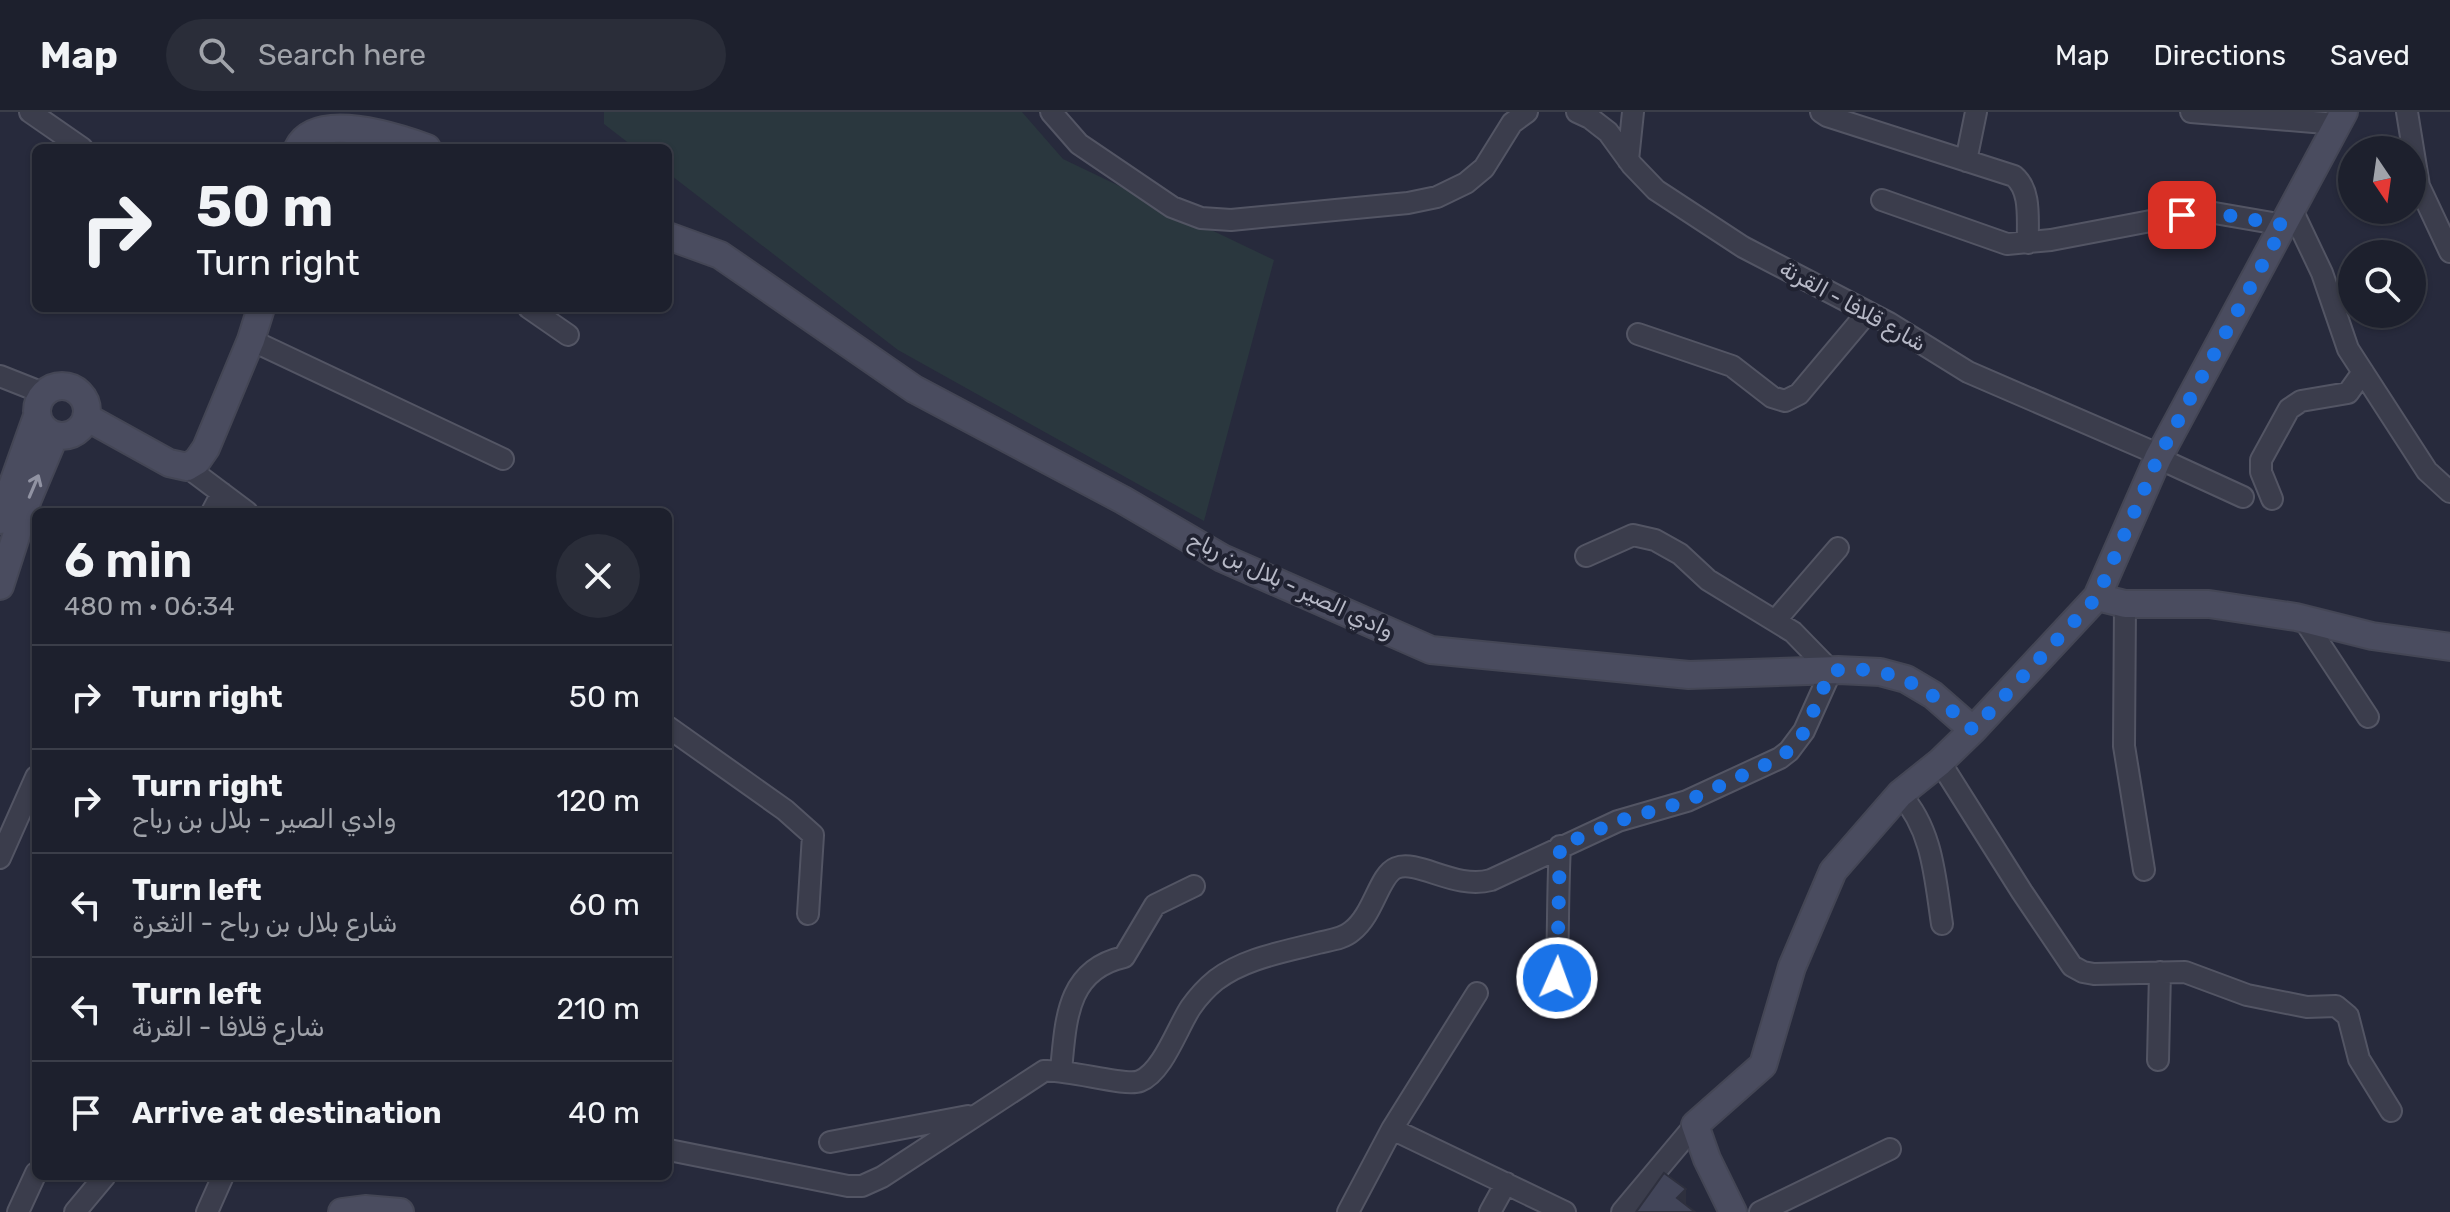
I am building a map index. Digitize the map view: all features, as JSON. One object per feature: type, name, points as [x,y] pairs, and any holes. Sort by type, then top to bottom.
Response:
[{"type":"street","points":[[30,112],[76,144]]},
{"type":"street","points":[[1051,112],[1079,144],[1172,207],[1201,218],[1231,220],[1408,203],[1437,197],[1466,183],[1484,168],[1512,123],[1527,112]]},
{"type":"street","name":"شارع قلافا - القرنة","points":[[1577,112],[1608,132],[1628,160],[1656,190],[1743,247],[1889,323],[1968,372],[2243,497]]},
{"type":"street","points":[[1628,160],[1633,112]]},
{"type":"street","points":[[1821,112],[2011,175],[2020,181],[2026,197],[2028,243]]},
{"type":"street","points":[[1966,161],[1976,112]]},
{"type":"street","points":[[1622,1212],[1695,1125],[1763,1065],[1792,967],[1833,871],[1900,794],[1973,730],[2097,597],[2159,457],[2340,118],[2191,112]]},
{"type":"street","points":[[2407,112],[2419,186],[2450,252]]},
{"type":"street","points":[[299,144],[311,129],[341,115],[417,144]]},
{"type":"street","points":[[1882,200],[2007,244],[2028,243],[2203,211],[2288,218]]},
{"type":"street","points":[[2288,218],[2322,273],[2348,349],[2427,471],[2450,492]]},
{"type":"street","name":"وادي الصير - بلال بن رباح","points":[[672,237],[720,255],[914,389],[1123,500],[1222,558],[1431,650],[1689,675],[1880,672],[1906,679],[1933,695],[1973,730]]},
{"type":"street","points":[[187,467],[197,461],[206,448],[260,312]]},
{"type":"street","points":[[535,312],[568,335]]},
{"type":"street","points":[[1638,334],[1732,366],[1772,397],[1785,401],[1799,394],[1867,313]]},
{"type":"street","points":[[251,340],[503,459]]},
{"type":"street","points":[[2272,499],[2262,475],[2261,460],[2289,409],[2301,401],[2348,393],[2363,372]]},
{"type":"street","points":[[0,376],[40,405]]},
{"type":"street","points":[[0,520],[40,405],[58,385],[75,389],[85,401],[86,417],[71,434],[55,435],[41,425],[40,405]]},
{"type":"street","points":[[86,417],[169,463],[187,467],[242,508]]},
{"type":"street","points":[[0,586],[28,499],[55,435]]},
{"type":"street","points":[[214,508],[222,493]]},
{"type":"street","points":[[672,1151],[848,1186],[862,1186],[882,1177],[1044,1071],[1061,1070],[1126,1082],[1146,1078],[1177,1035],[1192,1005],[1213,982],[1253,960],[1346,936],[1369,913],[1384,878],[1396,868],[1410,866],[1459,882],[1480,883],[1618,821],[1687,801],[1780,758],[1798,742],[1831,671],[1793,632],[1708,580],[1680,554],[1655,540],[1633,535],[1586,556]]},
{"type":"street","points":[[1775,621],[1838,548]]},
{"type":"street","points":[[2097,597],[2125,604],[2209,604],[2304,620],[2372,636],[2450,647]]},
{"type":"street","points":[[2125,604],[2124,746],[2144,870]]},
{"type":"street","points":[[2304,620],[2368,717]]},
{"type":"street","points":[[672,730],[785,810],[813,835],[808,914]]},
{"type":"street","points":[[1940,762],[2072,966],[2094,974],[2185,972],[2247,995],[2307,1007],[2329,1005],[2340,1008],[2349,1020],[2363,1066],[2391,1111]]},
{"type":"street","points":[[0,858],[32,786]]},
{"type":"street","points":[[1900,794],[1914,809],[1930,847],[1942,924]]},
{"type":"street","points":[[1555,1006],[1560,846]]},
{"type":"street","points":[[1061,1070],[1071,1000],[1086,975],[1110,960],[1124,957],[1155,905],[1194,886]]},
{"type":"street","points":[[2158,1060],[2160,972]]},
{"type":"street","points":[[1355,1209],[1392,1129],[1477,993]]},
{"type":"street","points":[[830,1142],[979,1113]]},
{"type":"street","points":[[1695,1125],[1707,1159],[1733,1212]]},
{"type":"street","points":[[1392,1129],[1565,1212]]},
{"type":"street","points":[[1760,1212],[1890,1149]]},
{"type":"street","points":[[18,1212],[33,1180]]},
{"type":"street","points":[[75,1212],[102,1180]]},
{"type":"street","points":[[207,1212],[221,1180]]},
{"type":"street","points":[[1490,1212],[1506,1183]]},
{"type":"street","points":[[342,1212],[365,1209],[400,1212]]},
{"type":"shaded area","points":[[604,112],[1022,112],[1063,159],[1274,260],[1204,521],[898,350],[672,176],[672,144],[630,144],[604,124]]},
{"type":"building","points":[[1664,1173],[1686,1189],[1677,1198],[1695,1212],[1636,1212]]},
{"type":"route","points":[[1557,978],[1560,846],[1618,821],[1687,801],[1780,758],[1798,742],[1831,671],[1880,672],[1906,679],[1933,695],[1973,730],[2097,597],[2158,458],[2284,225],[2203,211],[2182,215]]}]
